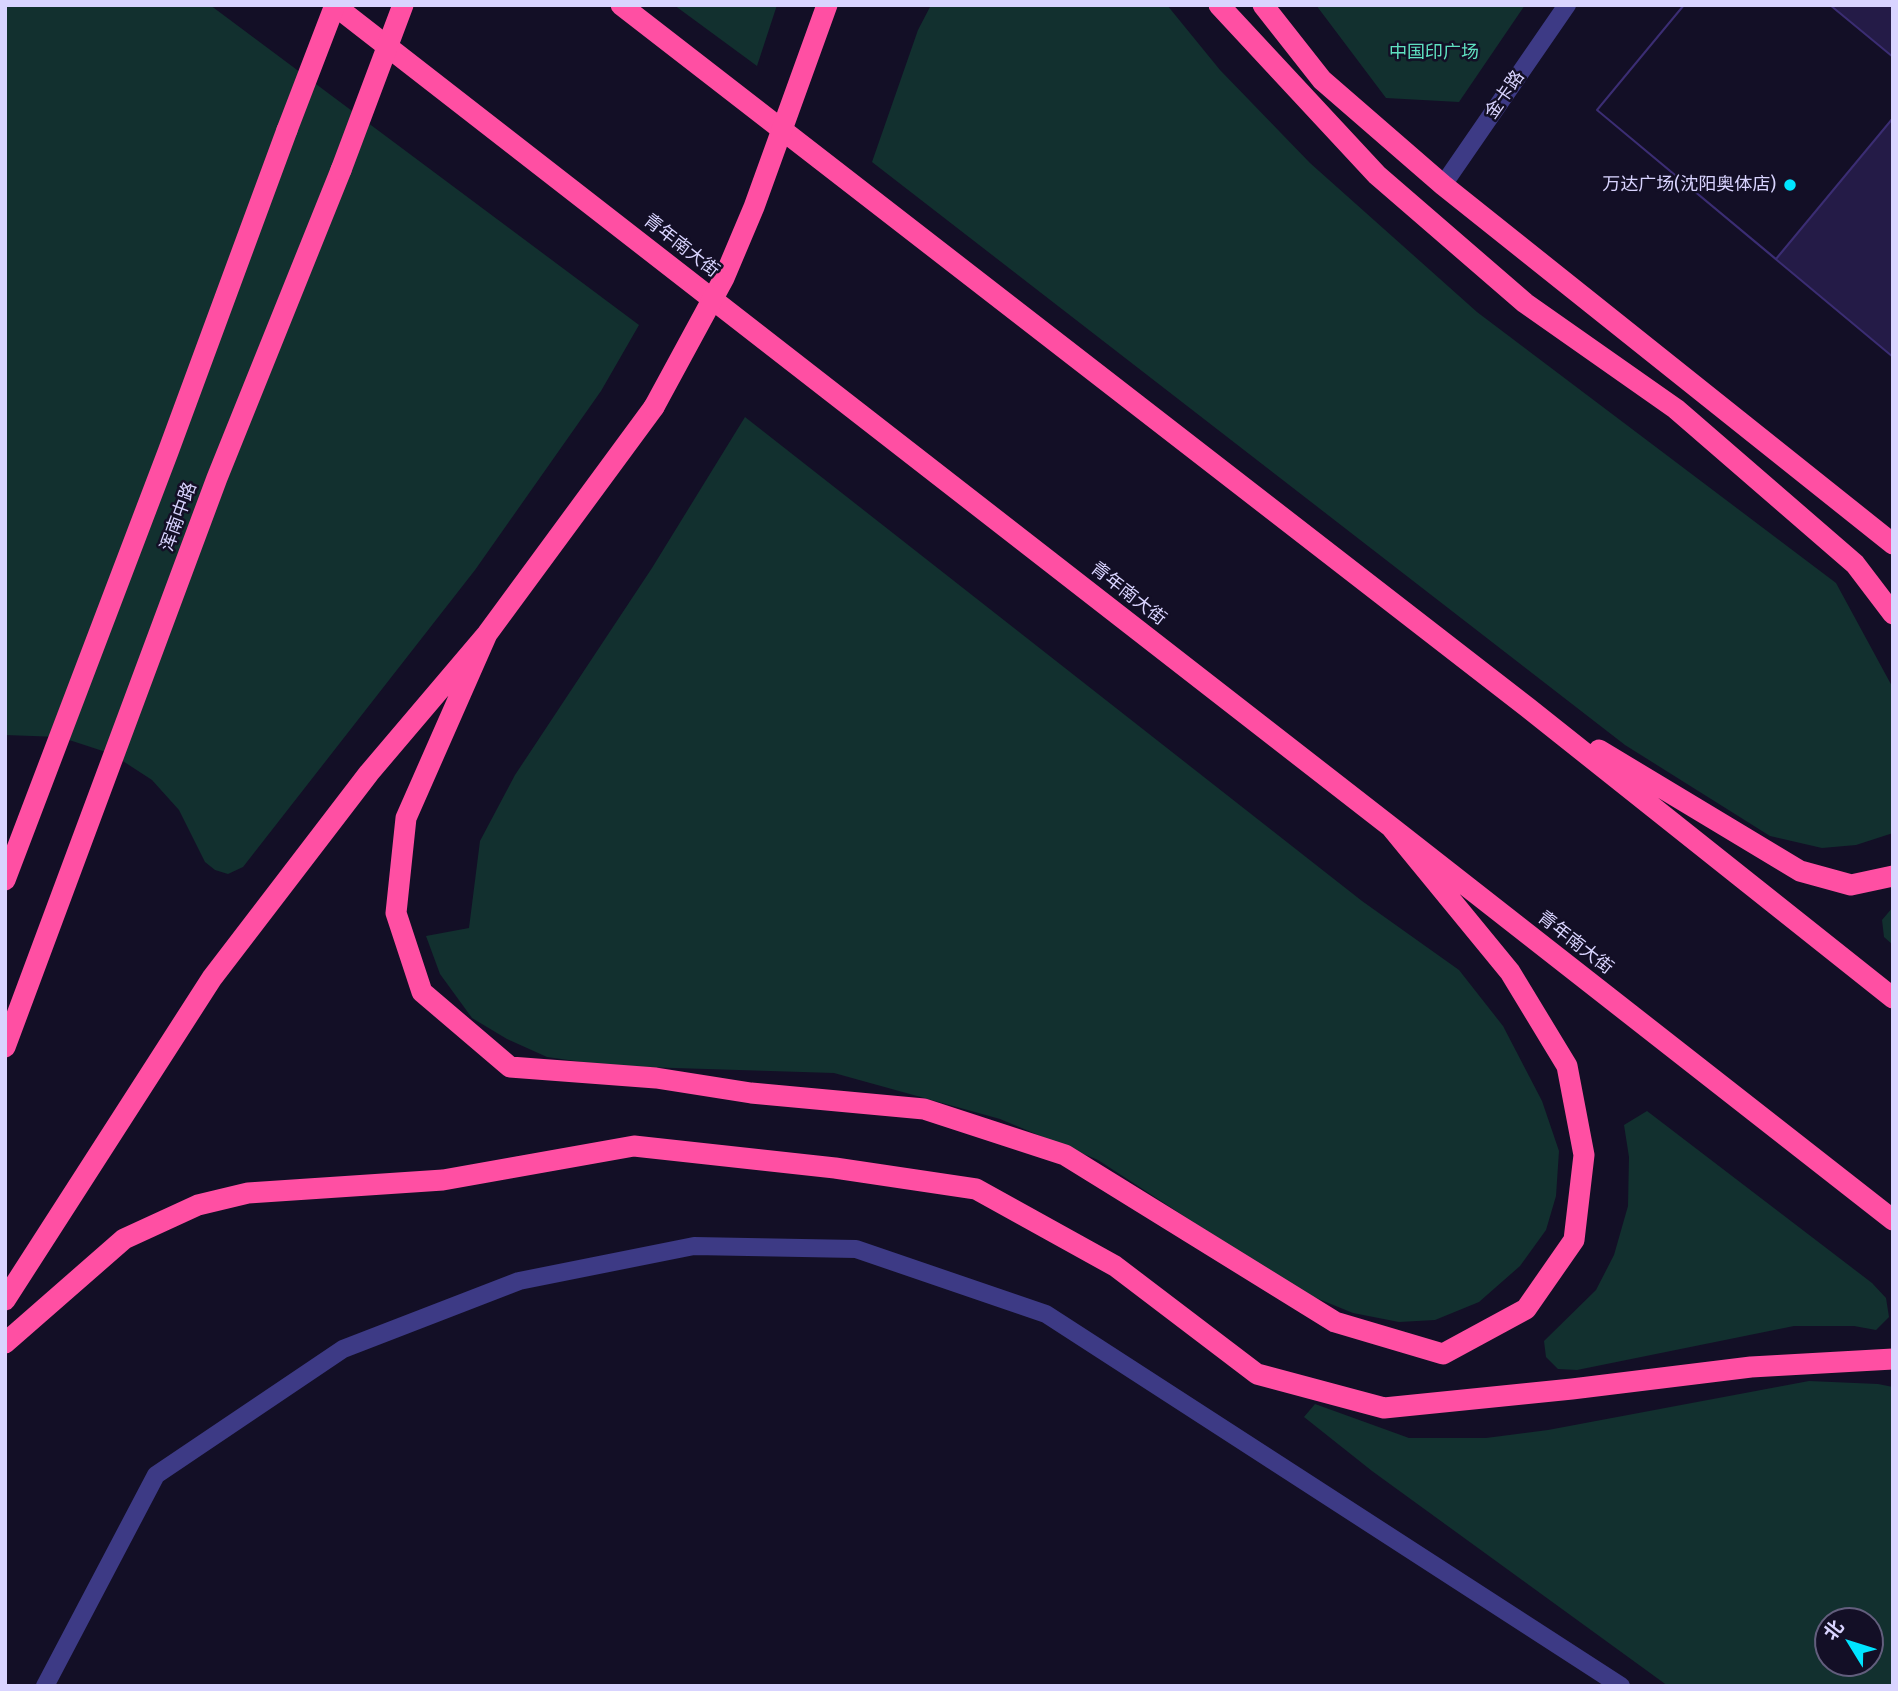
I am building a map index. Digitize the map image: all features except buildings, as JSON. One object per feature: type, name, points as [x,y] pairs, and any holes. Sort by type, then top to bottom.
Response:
[{"type":"highway","name":"浑南中路","points":[[5,880],[335,5]]},
{"type":"highway","name":"青年南大街","points":[[335,5],[1893,1220]]},
{"type":"highway","name":"浑南中路","points":[[5,1047],[217,478],[341,170],[403,5]]},
{"type":"highway","points":[[621,5],[1527,707],[1893,998]]},
{"type":"highway","points":[[5,1300],[212,978],[369,773],[487,634],[654,407],[724,278],[754,207],[827,5]]},
{"type":"highway","points":[[1219,5],[1377,175],[1525,303],[1676,409],[1855,564],[1893,614]]},
{"type":"highway","points":[[1263,5],[1322,80],[1443,185],[1893,544]]},
{"type":"highway","points":[[487,634],[406,818],[397,913],[422,992],[510,1067],[656,1078],[751,1093],[924,1109],[1066,1155],[1335,1322],[1443,1354],[1526,1309],[1574,1240],[1584,1155],[1567,1066],[1510,972],[1391,827]]},
{"type":"highway","points":[[1527,707],[1800,871],[1851,885],[1893,876]]},
{"type":"highway","points":[[5,1343],[124,1240],[198,1205],[248,1194],[443,1180],[634,1146],[835,1168],[976,1189],[1115,1266],[1258,1374],[1384,1408],[1751,1367],[1893,1359]]},
{"type":"street","name":"金卡路","points":[[1443,185],[1567,5]]},
{"type":"street","points":[[45,1686],[156,1475],[178,1460],[343,1349],[519,1281],[694,1246],[856,1249],[1046,1314],[1621,1686]]},
{"type":"green space","points":[[5,5],[210,5],[639,325],[601,391],[475,570],[243,867],[228,874],[215,870],[205,862],[179,810],[152,780],[112,754],[60,737],[5,735]]},
{"type":"green space","points":[[674,5],[777,5],[757,66]]},
{"type":"green space","points":[[931,5],[1167,5],[1220,70],[1310,163],[1477,312],[1836,583],[1893,688],[1893,833],[1856,845],[1822,848],[1770,836],[1625,745],[872,162],[918,30]]},
{"type":"green space","name":"中国印广场","points":[[1316,5],[1525,5],[1459,102],[1386,98]]},
{"type":"green space","points":[[745,417],[1362,901],[1459,970],[1503,1026],[1542,1101],[1559,1151],[1556,1196],[1546,1230],[1520,1266],[1479,1302],[1435,1320],[1399,1322],[1353,1313],[1299,1291],[1098,1160],[1000,1119],[834,1073],[611,1066],[547,1057],[507,1039],[472,1018],[440,974],[426,936],[469,928],[480,841],[515,775],[652,568]]},
{"type":"green space","points":[[1893,907],[1893,945],[1884,937],[1882,920]]},
{"type":"green space","points":[[1647,1111],[1872,1283],[1886,1298],[1889,1317],[1876,1330],[1854,1326],[1794,1326],[1577,1370],[1558,1369],[1546,1357],[1544,1341],[1596,1290],[1614,1255],[1628,1206],[1629,1157],[1624,1125]]},
{"type":"green space","points":[[1809,1381],[1893,1387],[1893,1686],[1668,1686],[1372,1471],[1304,1417],[1315,1404],[1409,1438],[1486,1438],[1548,1430]]},
{"type":"place","name":"万达广场(沈阳奥体店)","points":[[1790,185]]}]
